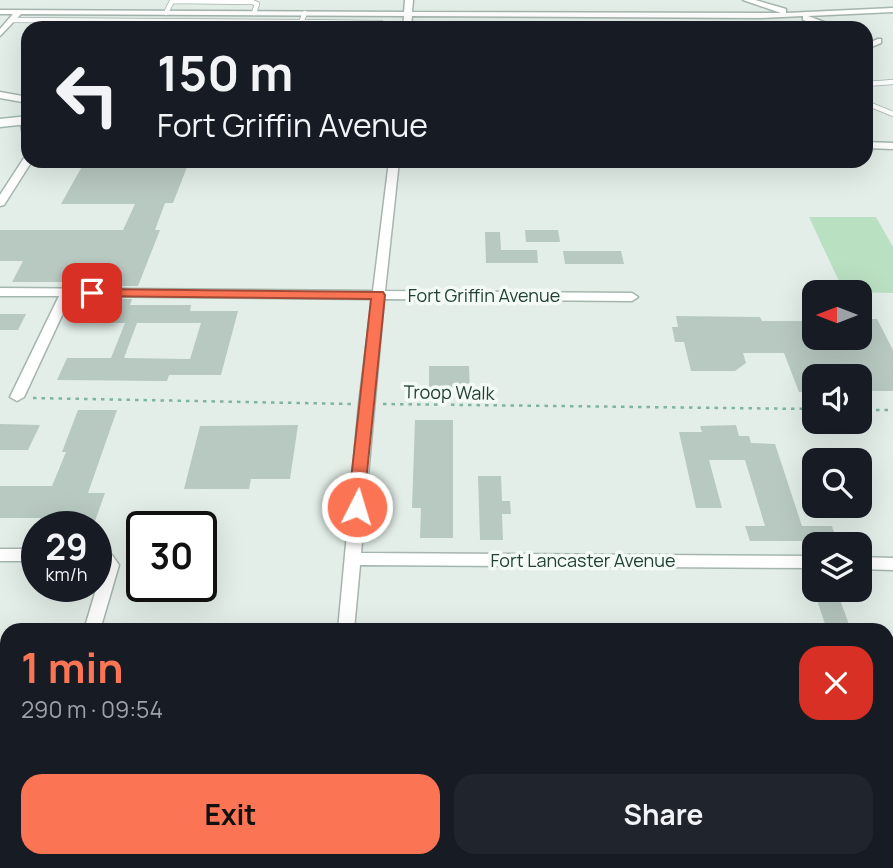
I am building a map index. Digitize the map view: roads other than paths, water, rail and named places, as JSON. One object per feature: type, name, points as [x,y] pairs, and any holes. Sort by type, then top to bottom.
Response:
[{"type":"street","points":[[408,21],[409,0]]},
{"type":"street","points":[[747,0],[814,21]]},
{"type":"street","points":[[0,12],[254,13],[303,18],[408,14],[796,15],[893,10]]},
{"type":"street","points":[[0,34],[19,12]]},
{"type":"street","points":[[0,95],[21,99]]},
{"type":"street","points":[[0,115],[21,116]]},
{"type":"street","points":[[0,123],[21,118]]},
{"type":"street","points":[[873,145],[893,146]]},
{"type":"street","points":[[0,203],[23,168]]},
{"type":"street","points":[[347,623],[366,404],[393,168]]},
{"type":"street","name":"Fort Griffin Avenue","points":[[0,292],[632,297]]},
{"type":"street","points":[[17,397],[66,293]]},
{"type":"street","points":[[0,555],[21,555]]},
{"type":"street","name":"Fort Lancaster Avenue","points":[[352,559],[802,562]]},
{"type":"street","points":[[872,563],[893,564]]},
{"type":"street","points":[[94,623],[100,602]]},
{"type":"lane","points":[[166,13],[173,1],[253,2],[257,4],[254,13]]},
{"type":"lane","points":[[12,20],[303,18],[348,21]]},
{"type":"lane","points":[[873,83],[893,82]]},
{"type":"lane","points":[[873,106],[890,113]]}]
